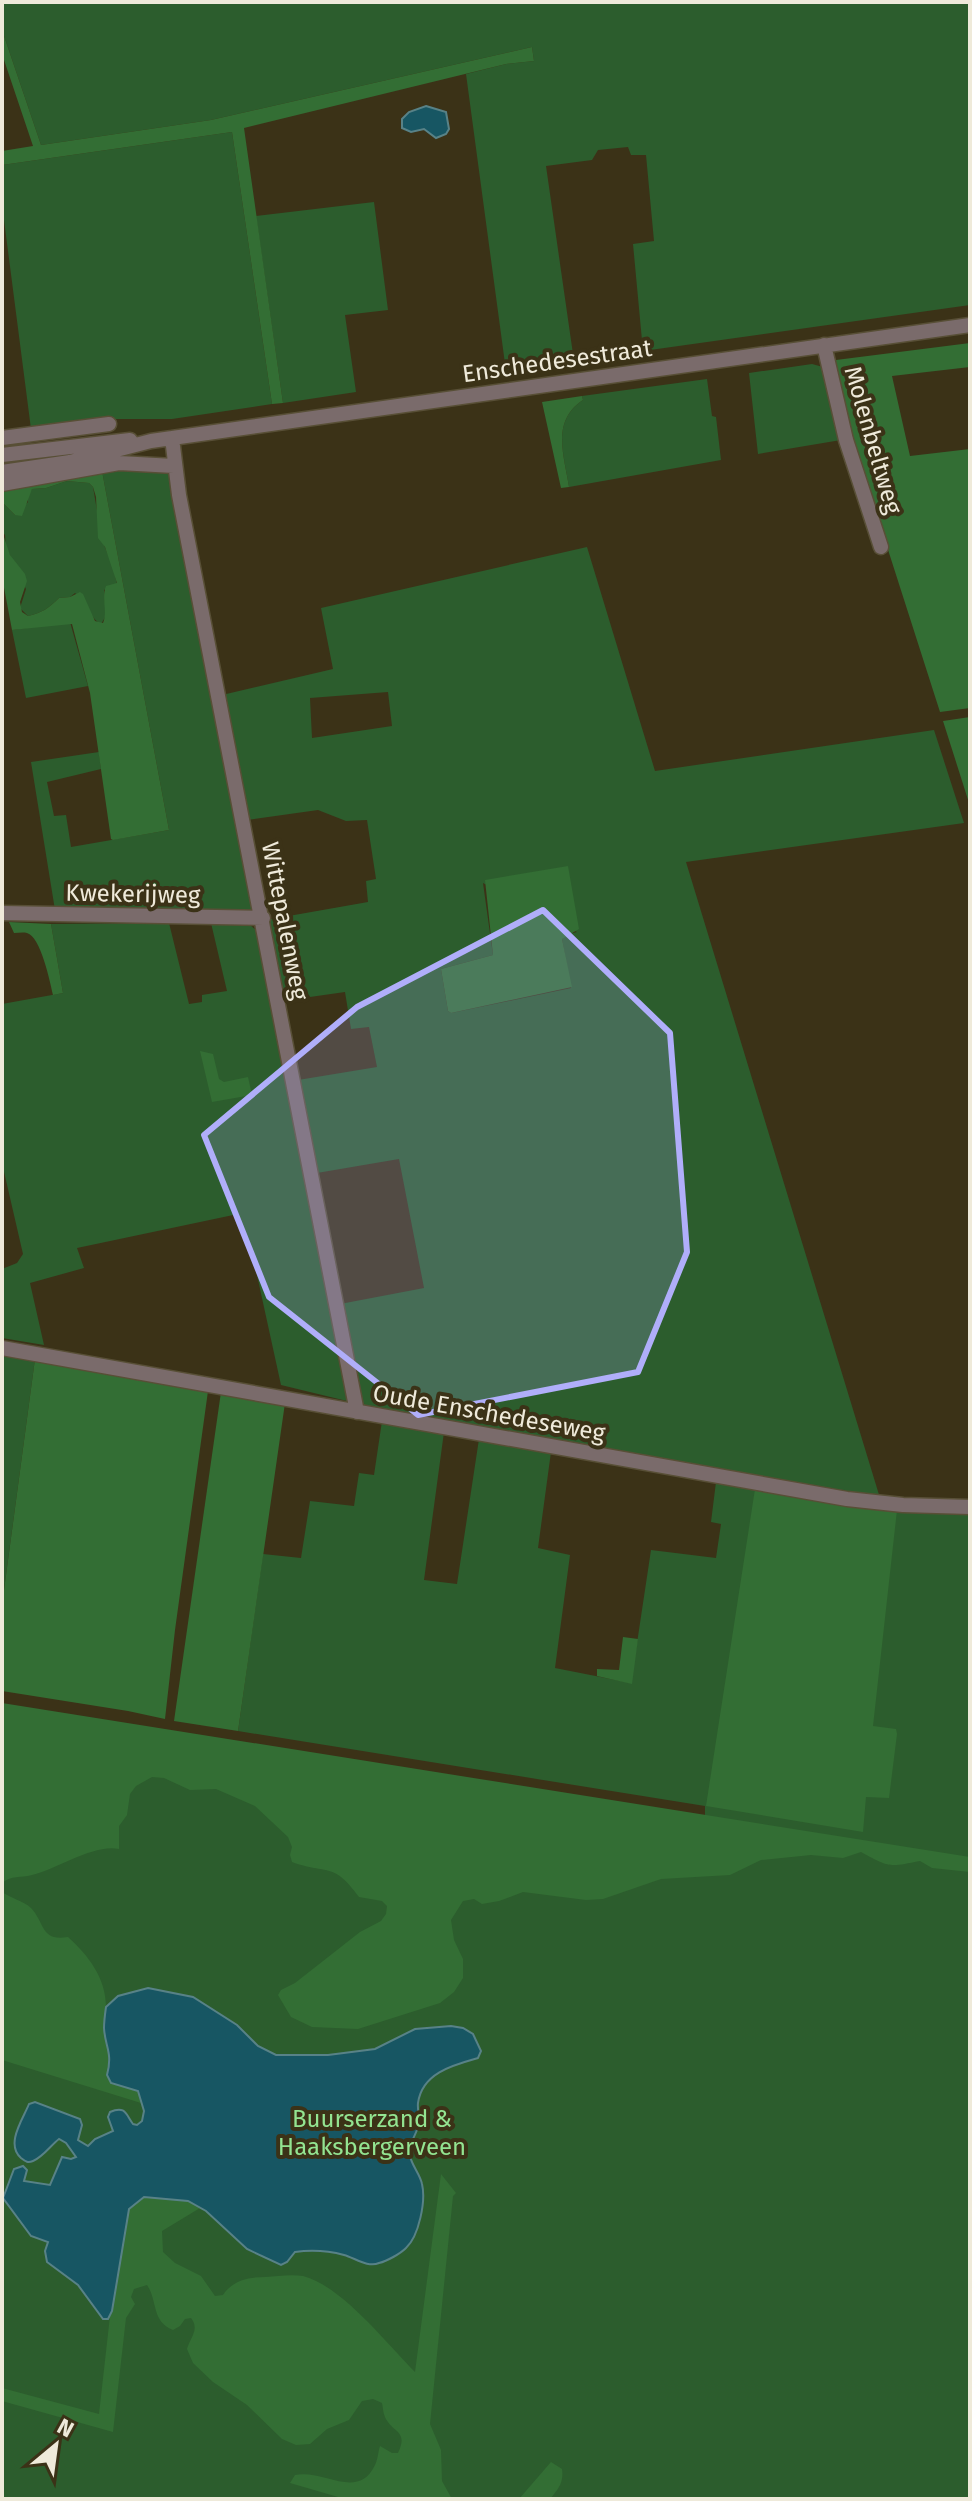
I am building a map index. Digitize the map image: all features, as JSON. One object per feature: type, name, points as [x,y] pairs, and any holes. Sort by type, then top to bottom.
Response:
[{"type":"street","name":"Enschedesestraat","points":[[2,472],[70,462],[151,441],[970,325]]},
{"type":"street","name":"Molenbeltweg","points":[[824,345],[846,440],[881,547]]},
{"type":"street","points":[[2,438],[109,424]]},
{"type":"street","name":"Wittepalenweg","points":[[172,438],[174,466],[357,1412]]},
{"type":"street","name":"Enschedesestraat","points":[[2,455],[105,441],[151,441]]},
{"type":"street","points":[[2,484],[119,463],[174,466]]},
{"type":"street","name":"Kwekerijweg","points":[[2,913],[263,918]]},
{"type":"street","name":"Oude Enschedeseweg","points":[[2,1348],[847,1499],[970,1507]]},
{"type":"highlighted area","points":[[543,910],[670,1033],[687,1252],[638,1372],[418,1415],[269,1297],[204,1135],[357,1007]]},
{"type":"green space","points":[[2,2],[970,2],[970,305],[643,351],[633,244],[654,241],[646,155],[631,155],[628,147],[598,150],[592,160],[546,166],[574,361],[506,371],[466,74],[534,61],[532,47],[211,120],[41,145],[2,30]]},
{"type":"green space","points":[[2,30],[41,145],[211,120],[532,47],[534,61],[506,64],[244,128],[283,403],[272,404],[232,132],[2,165],[2,151],[33,146],[2,54]]},
{"type":"green space","points":[[232,132],[272,404],[172,419],[97,419],[31,429],[2,220],[2,165]]},
{"type":"green space","points":[[374,202],[388,310],[345,315],[356,392],[283,403],[256,216]]},
{"type":"green space","points":[[970,343],[970,367],[892,376],[910,456],[970,449],[970,708],[940,712],[857,453],[834,363],[836,360]]},
{"type":"green space","points":[[812,364],[823,367],[841,440],[758,454],[749,373]]},
{"type":"green space","points":[[707,379],[721,460],[569,487],[563,428],[573,408],[583,400],[582,396]]},
{"type":"green space","points":[[582,396],[583,400],[573,408],[563,428],[569,487],[561,488],[542,402]]},
{"type":"green space","points":[[145,468],[173,475],[185,565],[253,907],[251,911],[55,910],[31,762],[99,752],[101,769],[47,782],[54,816],[66,815],[71,847],[169,830],[102,471]]},
{"type":"green space","points":[[102,471],[169,830],[113,840],[90,693],[72,624],[12,630],[2,577],[2,531],[10,555],[27,581],[20,602],[22,612],[28,616],[37,613],[59,598],[80,592],[95,621],[103,623],[106,586],[117,583],[105,547],[98,538],[93,487],[89,483],[67,481],[32,489],[22,516],[15,515],[2,502],[2,489]]},
{"type":"green space","points":[[67,481],[89,483],[93,487],[102,540],[113,567],[117,584],[104,590],[106,616],[101,624],[75,593],[59,598],[33,615],[28,616],[20,608],[26,589],[6,547],[2,531],[2,502],[15,515],[28,502],[32,489]]},
{"type":"green space","points":[[587,547],[655,771],[934,730],[964,823],[686,862],[880,1498],[370,1410],[361,1405],[340,1304],[424,1288],[399,1159],[317,1173],[298,1080],[377,1067],[369,1027],[351,1029],[345,992],[282,1001],[266,920],[368,902],[366,881],[376,879],[367,820],[346,821],[318,810],[247,820],[222,695],[333,669],[321,608]],"holes":[[[388,692],[392,726],[312,738],[310,698]],[[483,883],[577,932],[562,939],[571,988],[451,1013],[448,1011],[441,969],[493,955]]]},
{"type":"green space","points":[[70,622],[88,686],[26,698],[12,630]]},
{"type":"green space","points":[[970,717],[970,806],[943,721]]},
{"type":"green space","points":[[568,866],[579,929],[562,939],[572,987],[451,1013],[448,1011],[441,969],[493,955],[485,880]]},
{"type":"green space","points":[[9,922],[51,924],[63,993],[53,995],[44,961],[32,936],[14,933]]},
{"type":"green space","points":[[169,923],[189,1004],[202,1002],[202,995],[227,991],[211,923],[249,924],[257,931],[351,1402],[281,1385],[255,1266],[238,1214],[77,1248],[84,1268],[30,1283],[44,1345],[2,1338],[2,1269],[17,1263],[23,1254],[2,1163],[2,1004],[63,993],[51,924]]},
{"type":"green space","points":[[200,1051],[213,1054],[219,1079],[224,1082],[248,1077],[252,1095],[212,1102]]},
{"type":"green space","points":[[2,1353],[35,1359],[2,1605]]},
{"type":"green space","points":[[35,1359],[208,1391],[165,1719],[2,1691],[2,1605]]},
{"type":"green space","points":[[221,1392],[285,1403],[238,1731],[174,1721]]},
{"type":"green space","name":"Buurserzand & Haaksbergerveen","points":[[382,1421],[444,1432],[424,1580],[457,1584],[479,1439],[551,1452],[538,1548],[570,1555],[555,1668],[631,1683],[651,1550],[716,1558],[721,1524],[711,1522],[716,1482],[897,1510],[970,1512],[970,2499],[2,2499],[2,1704],[705,1816],[705,1806],[238,1731],[263,1554],[301,1558],[310,1501],[354,1506],[359,1473],[374,1475]]},
{"type":"green space","points":[[755,1489],[897,1510],[873,1726],[896,1729],[897,1734],[889,1798],[866,1797],[863,1832],[706,1806]]},
{"type":"green space","points":[[623,1637],[638,1639],[632,1684],[597,1676],[597,1669],[619,1670]]},
{"type":"green space","points":[[2,1703],[970,1857],[970,1872],[932,1868],[920,1861],[890,1865],[861,1852],[843,1858],[811,1855],[761,1860],[730,1875],[661,1879],[603,1899],[586,1900],[523,1892],[482,1904],[474,1899],[463,1901],[451,1920],[454,1940],[463,1959],[463,1978],[454,1992],[440,2003],[358,2029],[312,2027],[291,2017],[278,1995],[281,1990],[295,1983],[360,1932],[381,1921],[387,1906],[382,1901],[359,1897],[336,1874],[292,1862],[288,1837],[255,1806],[216,1789],[190,1790],[164,1778],[152,1777],[136,1786],[130,1794],[127,1815],[119,1826],[119,1849],[98,1850],[42,1872],[2,1883]]},
{"type":"green space","points":[[2,1892],[31,1908],[48,1934],[68,1937],[94,1968],[105,1996],[104,2029],[110,2057],[107,2075],[111,2083],[138,2091],[141,2103],[2,2060]]},
{"type":"green space","points":[[441,2174],[456,2193],[453,2196],[430,2424],[441,2450],[442,2481],[452,2499],[345,2499],[290,2483],[295,2475],[306,2474],[340,2481],[359,2481],[368,2476],[375,2465],[380,2446],[398,2453],[401,2436],[385,2417],[382,2403],[373,2399],[362,2401],[349,2420],[327,2429],[310,2444],[296,2445],[282,2439],[247,2405],[213,2382],[193,2363],[187,2349],[194,2322],[191,2318],[185,2319],[173,2330],[166,2326],[158,2316],[147,2285],[134,2289],[131,2297],[135,2304],[126,2318],[113,2432],[2,2401],[2,2388],[99,2414],[110,2316],[129,2209],[144,2197],[188,2201],[200,2208],[162,2231],[163,2252],[175,2263],[201,2276],[215,2296],[223,2295],[231,2286],[247,2279],[303,2276],[333,2291],[348,2303],[415,2372]]},
{"type":"green space","points":[[551,2462],[562,2469],[562,2478],[550,2499],[519,2499]]},
{"type":"water","points":[[426,106],[446,112],[449,129],[446,134],[436,138],[424,129],[411,132],[402,128],[402,119],[409,112]]},
{"type":"water","points":[[148,1988],[193,1997],[237,2025],[258,2046],[276,2055],[328,2055],[375,2049],[415,2029],[451,2026],[473,2034],[481,2051],[478,2058],[432,2077],[418,2103],[419,2124],[410,2152],[421,2180],[423,2199],[418,2227],[411,2243],[393,2257],[375,2264],[338,2254],[307,2251],[295,2252],[281,2265],[247,2249],[206,2211],[188,2201],[144,2197],[129,2209],[112,2311],[108,2319],[103,2319],[78,2285],[47,2262],[45,2251],[48,2242],[31,2236],[3,2198],[14,2169],[23,2166],[27,2170],[24,2181],[50,2185],[62,2157],[76,2157],[59,2139],[33,2161],[27,2162],[21,2158],[15,2139],[29,2104],[35,2102],[80,2119],[82,2125],[78,2140],[88,2146],[95,2139],[113,2131],[108,2117],[110,2112],[122,2110],[133,2124],[142,2121],[144,2111],[138,2091],[111,2083],[107,2075],[109,2055],[104,2025],[106,2007],[118,1996]]}]
